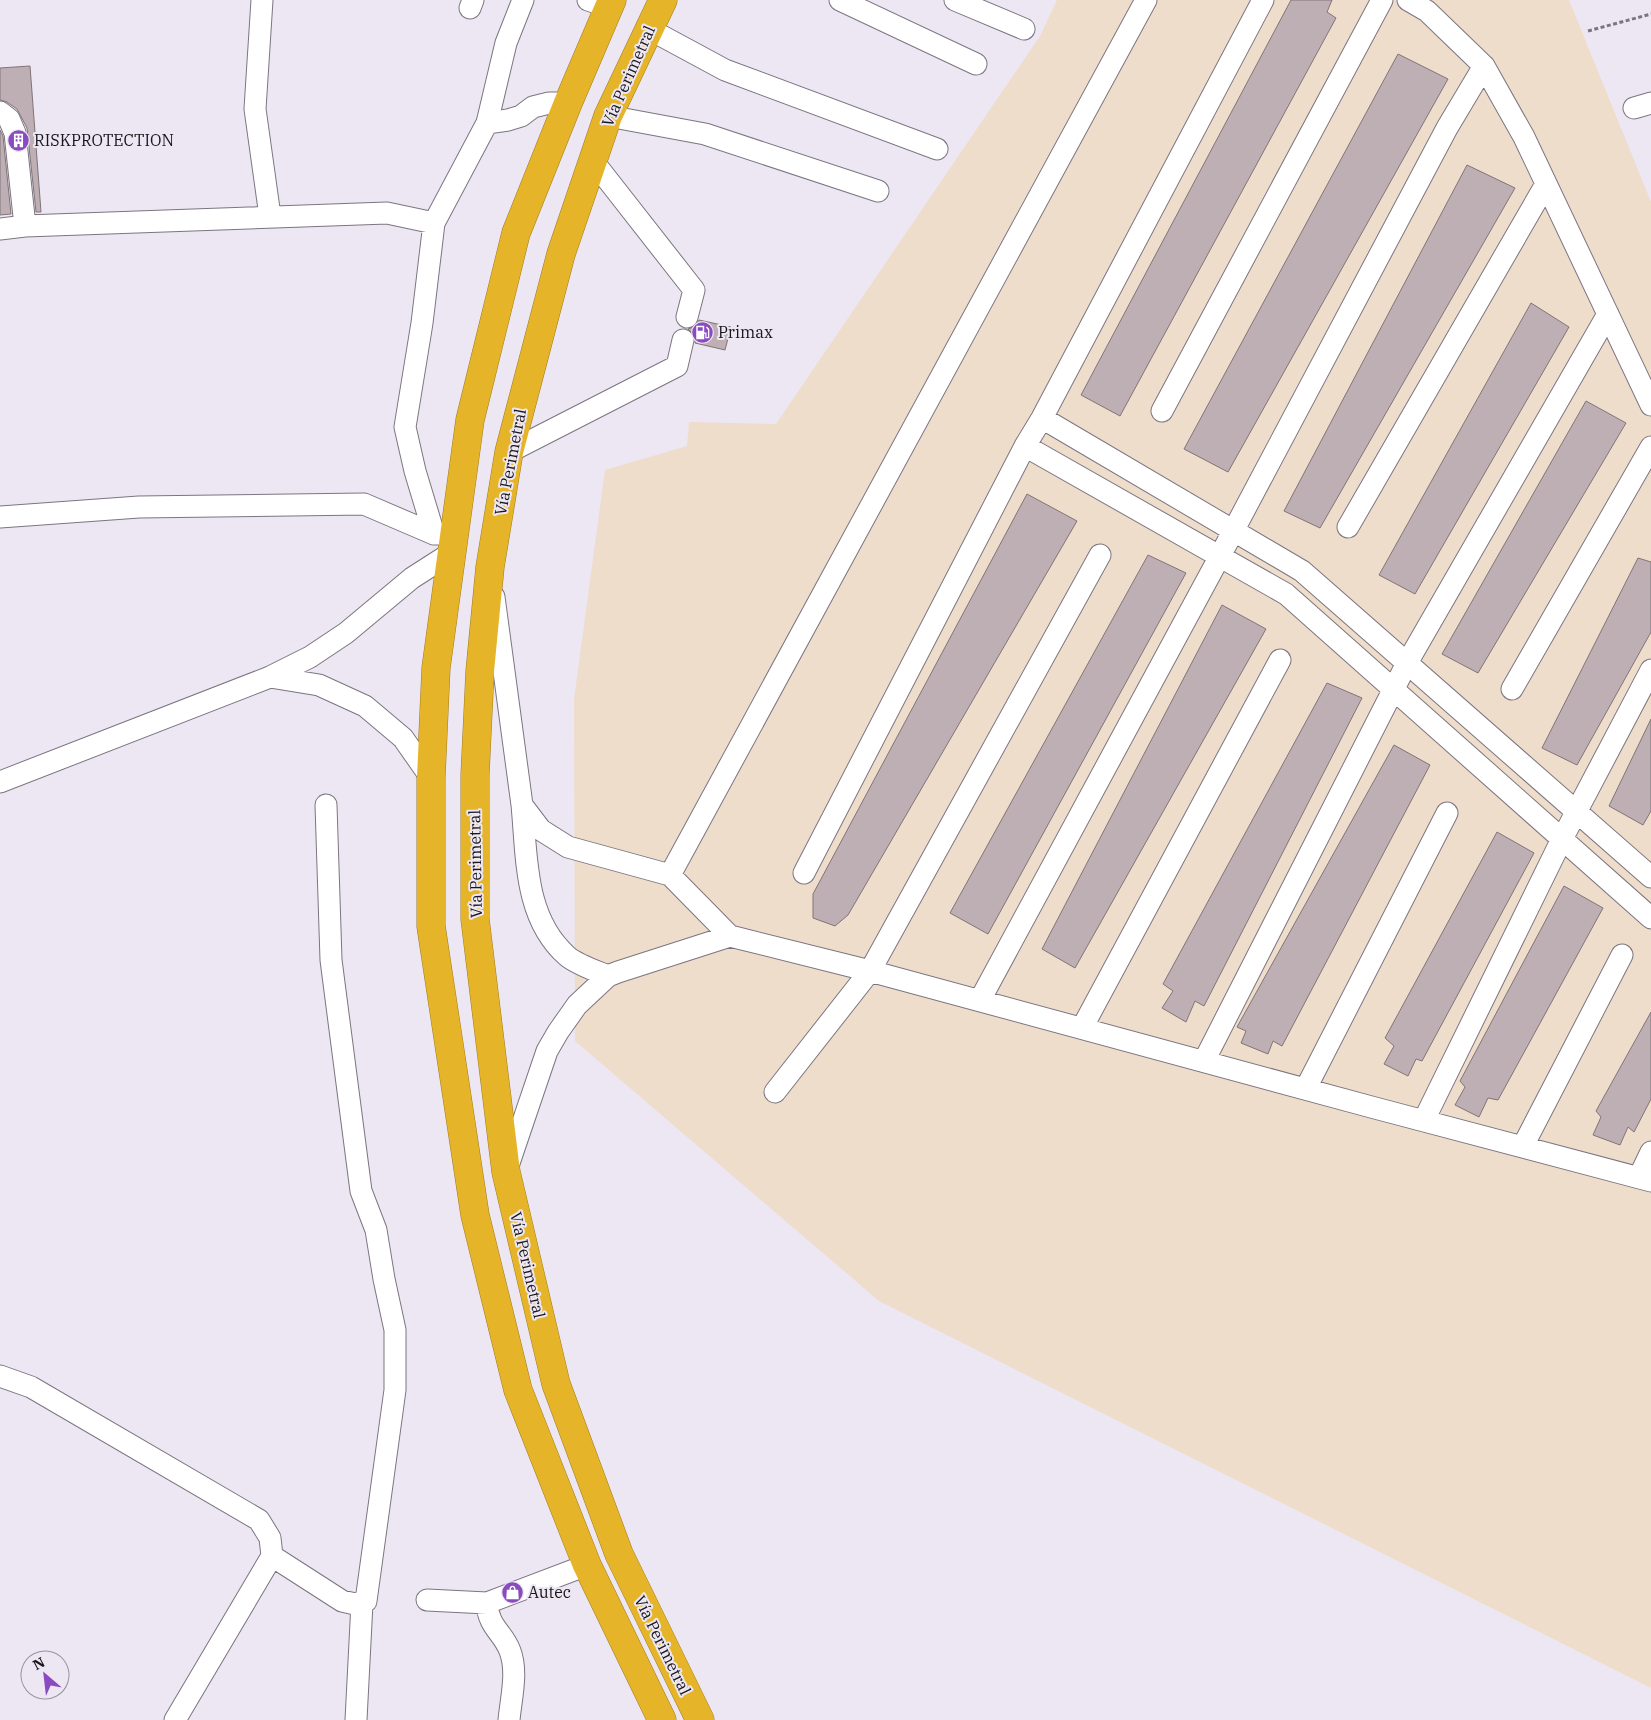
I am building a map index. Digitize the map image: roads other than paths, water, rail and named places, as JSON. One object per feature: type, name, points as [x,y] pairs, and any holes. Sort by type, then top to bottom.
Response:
[{"type":"highway","name":"Vía Perimetral","points":[[663,0],[608,116],[592,161],[561,254],[509,452],[490,567],[480,671],[475,775],[475,919],[506,1172],[556,1384],[619,1554],[700,1720]]},
{"type":"highway","name":"Vía Perimetral","points":[[603,2],[568,103],[516,233],[470,420],[446,540],[436,668],[431,778],[432,926],[475,1214],[518,1390],[587,1565],[662,1720]]},
{"type":"lane","points":[[262,0],[255,109],[270,216]]},
{"type":"lane","points":[[446,540],[415,471],[405,427],[422,323],[434,222],[487,123],[506,43],[523,0]]},
{"type":"lane","points":[[840,0],[976,64]]},
{"type":"lane","points":[[955,0],[1024,30]]},
{"type":"lane","points":[[670,875],[1146,0]]},
{"type":"lane","points":[[804,873],[1025,446],[1042,418],[1263,0]]},
{"type":"lane","points":[[1162,411],[1382,0]]},
{"type":"lane","points":[[1408,0],[1427,11],[1484,66],[1524,137],[1651,405]]},
{"type":"lane","points":[[648,29],[725,70],[937,149]]},
{"type":"lane","points":[[980,1000],[1220,556],[1447,128],[1484,66]]},
{"type":"lane","points":[[487,123],[521,116],[533,107],[549,103],[568,103]]},
{"type":"lane","points":[[0,112],[9,119],[15,133],[25,226]]},
{"type":"lane","points":[[608,116],[705,134],[878,191]]},
{"type":"lane","points":[[592,161],[694,290],[687,317]]},
{"type":"lane","points":[[1348,528],[1546,184]]},
{"type":"lane","points":[[0,229],[25,226],[387,213],[434,222]]},
{"type":"lane","points":[[1204,1061],[1407,663],[1608,314]]},
{"type":"lane","points":[[509,452],[677,366],[683,340]]},
{"type":"lane","points":[[1042,418],[1302,571],[1651,877]]},
{"type":"lane","points":[[1025,446],[1286,594],[1651,918]]},
{"type":"lane","points":[[1512,689],[1651,447]]},
{"type":"lane","points":[[0,517],[139,507],[364,504],[446,540]]},
{"type":"lane","points":[[0,782],[270,677],[310,657],[346,633],[412,578],[446,540]]},
{"type":"lane","points":[[775,1092],[870,971],[1100,555]]},
{"type":"lane","points":[[490,567],[522,805],[525,857],[533,902],[546,933],[568,957],[608,976]]},
{"type":"lane","points":[[1082,1028],[1280,660]]},
{"type":"lane","points":[[1424,1120],[1562,839],[1651,670]]},
{"type":"lane","points":[[270,677],[319,685],[365,706],[403,738],[431,778]]},
{"type":"lane","points":[[272,1556],[342,1602],[355,1604],[366,1601],[395,1390],[395,1330],[376,1230],[361,1191],[331,960],[326,805]]},
{"type":"lane","points":[[522,805],[541,830],[568,847],[670,875],[730,936],[980,1000],[1375,1108],[1645,1179],[1651,1152]]},
{"type":"lane","points":[[1306,1088],[1447,813]]},
{"type":"lane","points":[[506,1172],[547,1051],[577,1005],[608,976],[730,936]]},
{"type":"lane","points":[[1523,1146],[1622,955]]},
{"type":"lane","points":[[0,1376],[31,1387],[259,1520],[270,1538],[272,1556],[175,1720]]},
{"type":"lane","points":[[427,1600],[487,1603],[587,1565]]},
{"type":"lane","points":[[356,1720],[362,1603]]},
{"type":"lane","points":[[487,1603],[487,1614],[509,1648],[514,1664],[509,1720]]},
{"type":"place","name":"RISKPROTECTION","points":[[18,140]]},
{"type":"place","name":"Primax","points":[[702,332]]},
{"type":"place","name":"Autec","points":[[512,1592]]}]
